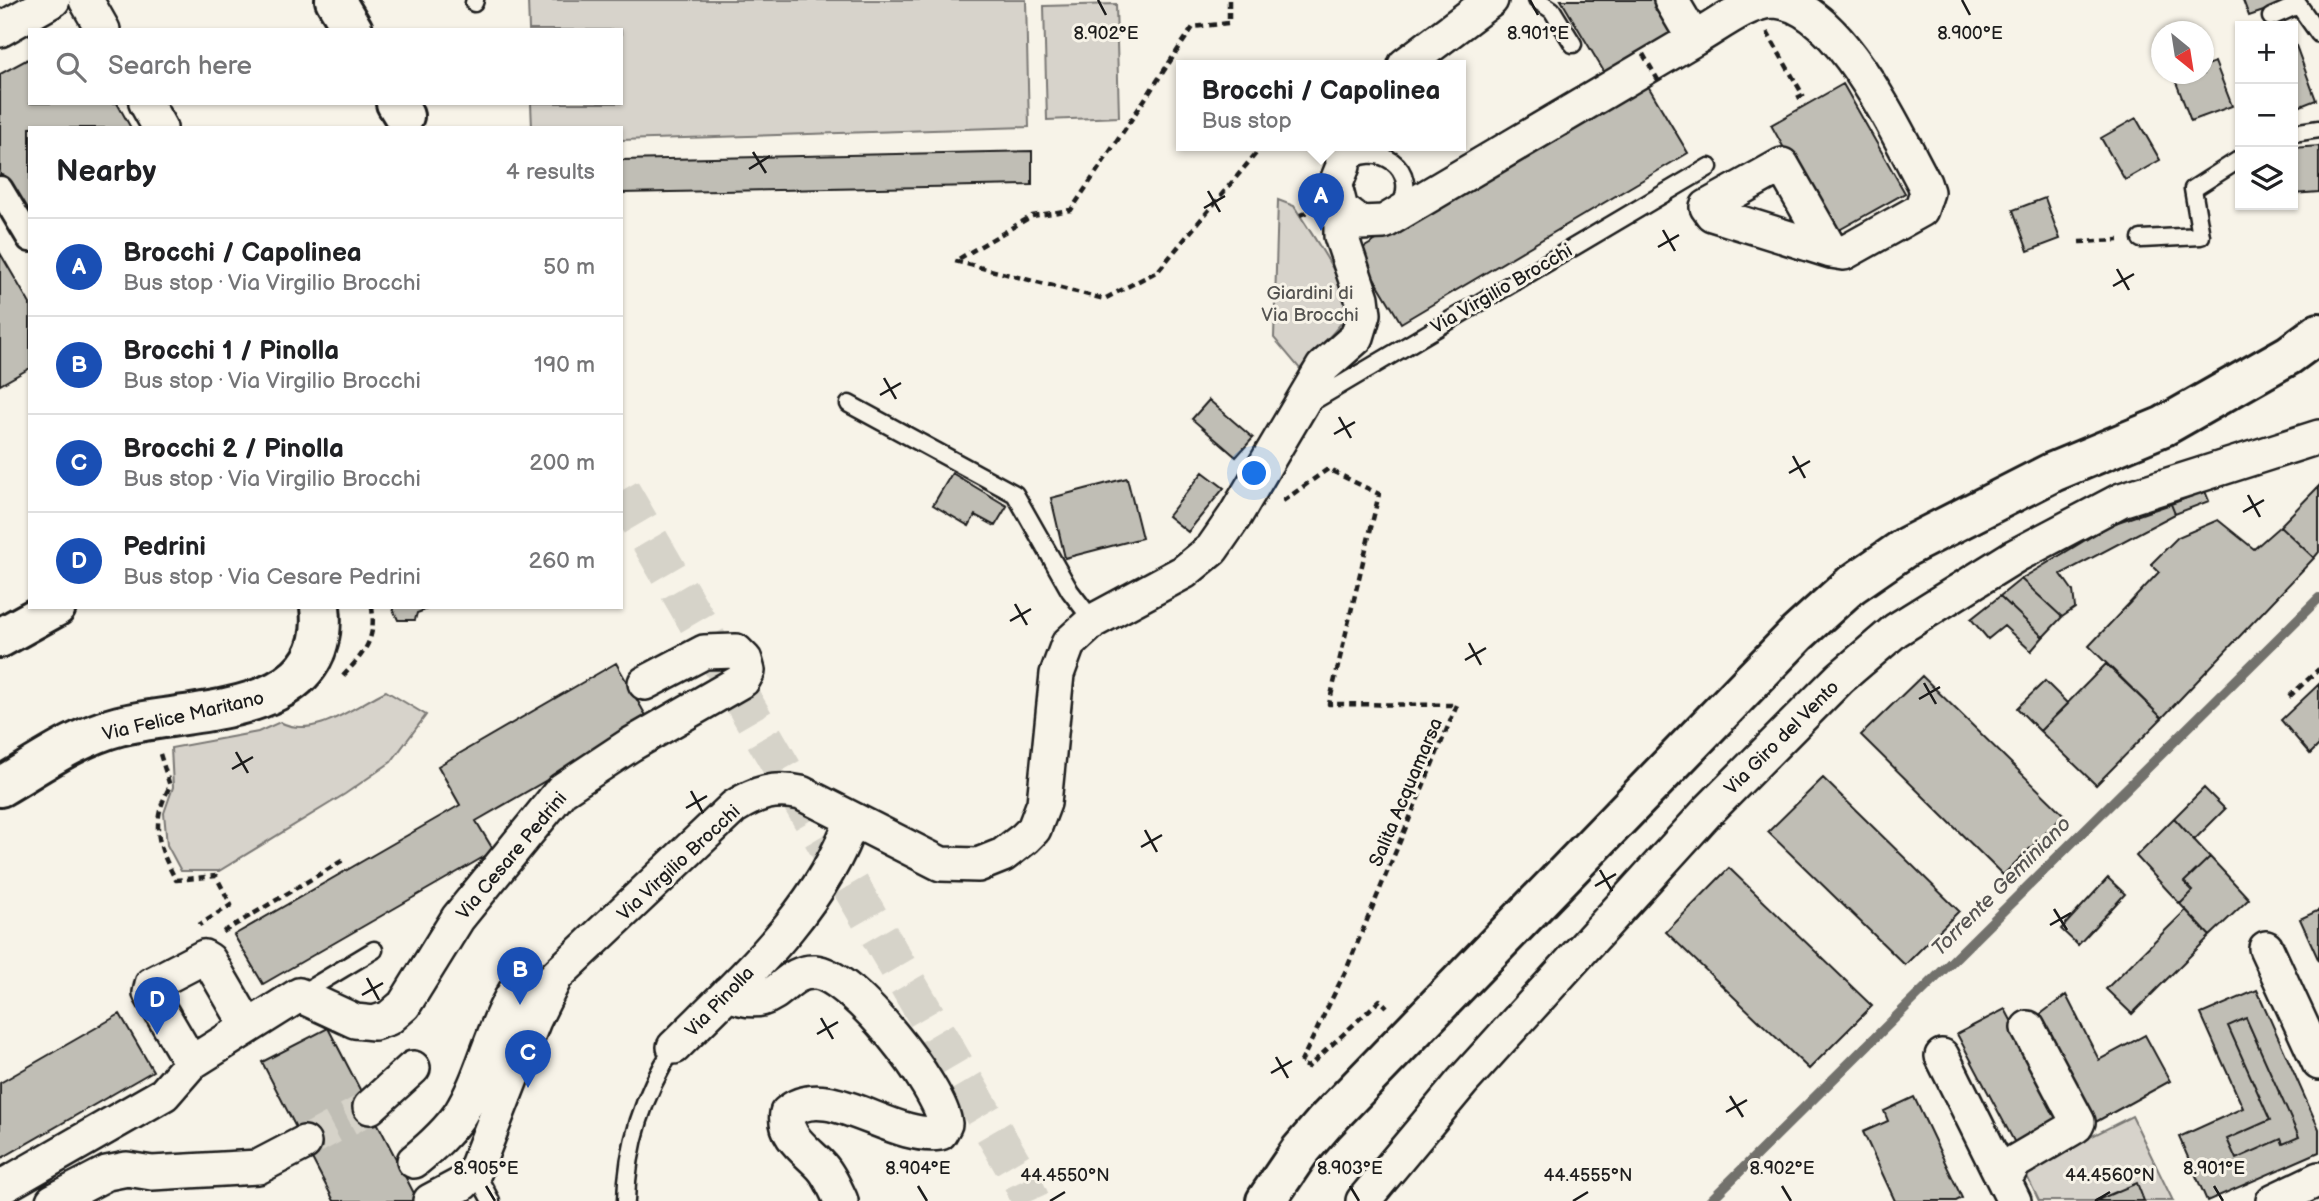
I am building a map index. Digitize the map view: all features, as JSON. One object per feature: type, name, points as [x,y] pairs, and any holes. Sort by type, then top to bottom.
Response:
[{"type":"main road","points":[[335,0],[352,28]]},
{"type":"main road","points":[[1266,1201],[1300,1151],[1325,1122],[1797,634],[1851,585],[1906,547],[2053,472],[2164,426],[2289,355],[2319,333]]},
{"type":"main road","points":[[0,638],[53,609]]},
{"type":"main road","name":"Via Felice Maritano","points":[[0,787],[75,742],[127,724],[259,701],[300,675],[314,651],[321,621],[320,609]]},
{"type":"street","points":[[0,30],[53,0]]},
{"type":"street","points":[[86,0],[102,28]]},
{"type":"street","points":[[1412,60],[1491,0]]},
{"type":"street","points":[[1671,0],[1694,39]]},
{"type":"street","points":[[1340,209],[1360,223],[1384,222],[1694,39],[1768,1],[1786,2],[1800,7],[1837,37],[1852,55],[1927,192],[1921,210],[1852,251],[1831,251]]},
{"type":"street","points":[[147,105],[159,126]]},
{"type":"street","name":"Via Virgilio Brocchi","points":[[475,1171],[534,1020],[556,976],[734,807],[751,796],[786,790],[801,793],[941,864],[978,865],[1014,848],[1034,829],[1044,803],[1057,674],[1068,644],[1093,621],[1184,572],[1212,549],[1323,367],[1357,337],[1362,326],[1362,298],[1341,236],[1340,209],[1335,186],[1342,156]]},
{"type":"street","points":[[0,189],[28,236]]},
{"type":"street","name":"Via Giro del Vento","points":[[1363,1201],[1462,1082],[1708,810],[1840,678],[1896,631],[2015,556],[2121,500],[2319,437]]},
{"type":"street","name":"Via Cesare Pedrini","points":[[299,995],[355,1021],[374,1023],[388,1018],[404,1005],[458,918],[562,790],[630,745],[743,680],[748,671],[745,660],[736,651],[704,652],[645,683]]},
{"type":"street","name":"Via Pinolla","points":[[674,1047],[728,993],[807,905],[842,849],[852,818]]},
{"type":"street","points":[[2266,948],[2319,1063]]},
{"type":"street","points":[[191,1063],[149,988],[201,957],[209,960],[247,1026]]},
{"type":"street","points":[[728,993],[744,1001],[761,1000],[797,976],[820,972],[836,982],[894,1035],[938,1101],[945,1124],[940,1133],[930,1135],[886,1125],[825,1101],[808,1101],[787,1113],[786,1122],[792,1137],[824,1169],[841,1201]]},
{"type":"street","points":[[414,1161],[439,1141],[460,1113],[507,1003],[520,984],[533,982],[551,987]]},
{"type":"street","points":[[0,1188],[164,1094],[191,1063],[299,995]]},
{"type":"street","points":[[2009,1191],[2015,1162],[2076,1126],[2078,1122],[2028,1028]]},
{"type":"street","points":[[1942,1056],[2009,1191]]},
{"type":"street","points":[[370,1107],[381,1100],[413,1068]]},
{"type":"street","points":[[52,1201],[107,1173],[127,1170],[152,1172],[258,1167],[304,1143]]},
{"type":"street","points":[[430,1201],[462,1184],[475,1171]]},
{"type":"street","points":[[2273,1201],[2319,1179]]},
{"type":"lane","points":[[1537,0],[1552,10],[1573,44]]},
{"type":"lane","points":[[2271,17],[2296,3],[2319,34]]},
{"type":"lane","points":[[2298,132],[2319,129]]},
{"type":"lane","points":[[1342,156],[1352,159],[1374,153],[1394,162],[1405,182],[1405,194],[1394,216]]},
{"type":"lane","points":[[2141,239],[2201,236],[2193,189],[2235,162]]},
{"type":"lane","name":"Via Virgilio Brocchi","points":[[1296,412],[1709,167]]},
{"type":"lane","points":[[849,404],[1015,494],[1070,591],[1093,621]]},
{"type":"lane","points":[[299,995],[374,950]]},
{"type":"lane","name":"Via Pinolla","points":[[626,1201],[626,1183],[642,1106],[657,1073],[674,1047]]},
{"type":"lane","points":[[475,1171],[491,1201]]},
{"type":"path","points":[[1229,0],[1229,23],[1194,27],[1071,210],[1032,216],[955,261],[1104,299],[1158,271],[1258,151]]},
{"type":"path","points":[[1753,8],[1803,94],[1793,100]]},
{"type":"path","points":[[1643,54],[1661,85]]},
{"type":"path","points":[[2079,242],[2141,239]]},
{"type":"path","name":"Salita Acquamarsa","points":[[1293,493],[1328,469],[1379,494],[1329,704],[1457,705],[1347,968],[1300,1064],[1308,1067],[1380,1000],[1393,1013]]},
{"type":"path","points":[[2289,697],[2319,669]]},
{"type":"path","points":[[127,724],[136,752],[162,754],[170,786],[159,806],[157,834],[161,853],[176,880],[216,876],[231,905],[185,934],[201,957],[219,934],[345,859]]},
{"type":"green space","points":[[528,0],[1026,0],[1029,127],[623,140],[623,126],[532,126],[531,105],[623,105],[623,28],[529,28]]},
{"type":"green space","points":[[1116,4],[1119,117],[1047,120],[1044,6]]},
{"type":"green space","name":"Giardini di Via Brocchi","points":[[1278,200],[1294,206],[1337,277],[1347,306],[1343,321],[1300,369],[1274,338]]},
{"type":"green space","points":[[386,691],[426,715],[391,762],[345,794],[219,871],[181,871],[167,845],[164,813],[173,787],[171,748],[258,732],[280,722],[307,727],[320,724]]},
{"type":"green space","points":[[2132,1116],[2173,1201],[2039,1201],[2024,1170]]},
{"type":"building","points":[[1561,0],[1659,0],[1678,32],[1606,75]]},
{"type":"building","points":[[2243,0],[2283,0],[2284,4],[2249,16]]},
{"type":"building","points":[[2298,51],[2316,100],[2298,107]]},
{"type":"building","points":[[28,59],[28,105],[118,105],[130,126],[28,126],[28,220],[0,173],[0,74]]},
{"type":"building","points":[[2214,62],[2232,106],[2191,121],[2177,84],[2214,84]]},
{"type":"building","points":[[1645,81],[1688,153],[1401,323],[1358,251]]},
{"type":"building","points":[[1843,84],[1905,193],[1832,234],[1771,125]]},
{"type":"building","points":[[2136,118],[2160,160],[2125,180],[2101,138]]},
{"type":"building","points":[[2319,146],[2319,192],[2298,194],[2298,148]]},
{"type":"building","points":[[1032,151],[1032,185],[623,193],[623,160]]},
{"type":"building","points":[[2045,198],[2060,239],[2028,251],[2013,210]]},
{"type":"building","points":[[0,253],[28,301],[28,369],[0,385]]},
{"type":"building","points":[[1209,400],[1253,438],[1236,457],[1192,419]]},
{"type":"building","points":[[1203,472],[1224,488],[1188,532],[1168,516]]},
{"type":"building","points":[[952,473],[1007,506],[995,526],[975,515],[969,526],[933,505]]},
{"type":"building","points":[[1127,478],[1142,538],[1065,558],[1051,498]]},
{"type":"building","points":[[2319,486],[2319,552],[2314,558],[2280,526]]},
{"type":"building","points":[[2205,491],[2209,501],[2175,514],[2171,504]]},
{"type":"building","points":[[2171,504],[2175,514],[2061,574],[2073,591],[2075,608],[2062,617],[2021,579],[2112,524]]},
{"type":"building","points":[[2218,520],[2254,549],[2280,526],[2314,558],[2162,718],[2089,646],[2159,572],[2151,564],[2178,537]]},
{"type":"building","points":[[2021,579],[2062,617],[2043,637],[2000,596]]},
{"type":"building","points":[[2000,596],[2043,637],[2031,651],[2004,626],[1988,639],[1971,619]]},
{"type":"building","points":[[393,609],[428,609],[417,613],[415,620],[398,620]]},
{"type":"building","points":[[616,663],[649,721],[476,821],[494,851],[263,984],[234,935],[460,805],[438,766]]},
{"type":"building","points":[[2106,664],[2162,718],[2096,785],[2040,731]]},
{"type":"building","points":[[1922,676],[2064,815],[2003,875],[1861,735]]},
{"type":"building","points":[[2045,681],[2068,704],[2040,731],[2017,708]]},
{"type":"building","points":[[2319,684],[2319,745],[2310,754],[2281,720]]},
{"type":"building","points":[[1823,778],[1959,911],[1905,965],[1768,832]]},
{"type":"building","points":[[2204,788],[2225,809],[2194,840],[2174,818]]},
{"type":"building","points":[[2174,818],[2210,857],[2184,882],[2193,891],[2180,904],[2136,856]]},
{"type":"building","points":[[2210,857],[2249,899],[2210,936],[2180,904],[2193,891],[2184,882]]},
{"type":"building","points":[[1729,868],[1872,1006],[1809,1069],[1666,932]]},
{"type":"building","points":[[2108,878],[2125,894],[2078,945],[2061,929]]},
{"type":"building","points":[[2186,910],[2210,936],[2132,1014],[2106,989]]},
{"type":"building","points":[[2319,910],[2319,961],[2300,919]]},
{"type":"building","points":[[2257,990],[2319,1129],[2319,1152],[2207,1201],[2179,1137],[2243,1108],[2201,1014]]},
{"type":"building","points":[[2066,995],[2099,1060],[2145,1035],[2170,1081],[2092,1124],[2038,1016]]},
{"type":"building","points":[[2005,1009],[2065,1122],[2017,1147],[1957,1034]]},
{"type":"building","points":[[120,1014],[153,1071],[0,1159],[0,1083]]},
{"type":"building","points":[[2246,1018],[2299,1137],[2283,1144],[2281,1139],[2236,1159],[2227,1139],[2270,1120],[2228,1026]]},
{"type":"building","points":[[328,1028],[418,1201],[334,1201],[262,1062]]},
{"type":"building","points":[[1914,1097],[1962,1198],[1956,1201],[1895,1201],[1863,1132],[1888,1121],[1884,1111]]},
{"type":"building","points":[[2137,1183],[2144,1201],[2095,1201]]},
{"type":"waterway","name":"Torrente Geminiano","points":[[1710,1201],[2319,598]]},
{"type":"tunnel","points":[[623,494],[1020,1177],[1031,1201]]},
{"type":"tunnel","points":[[304,1143],[370,1107]]},
{"type":"place","name":"Brocchi / Capolinea","points":[[1321,231]]},
{"type":"place","name":"Brocchi 1 / Pinolla","points":[[520,1005]]},
{"type":"place","name":"Pedrini","points":[[157,1035]]},
{"type":"place","name":"Brocchi 2 / Pinolla","points":[[528,1088]]}]
